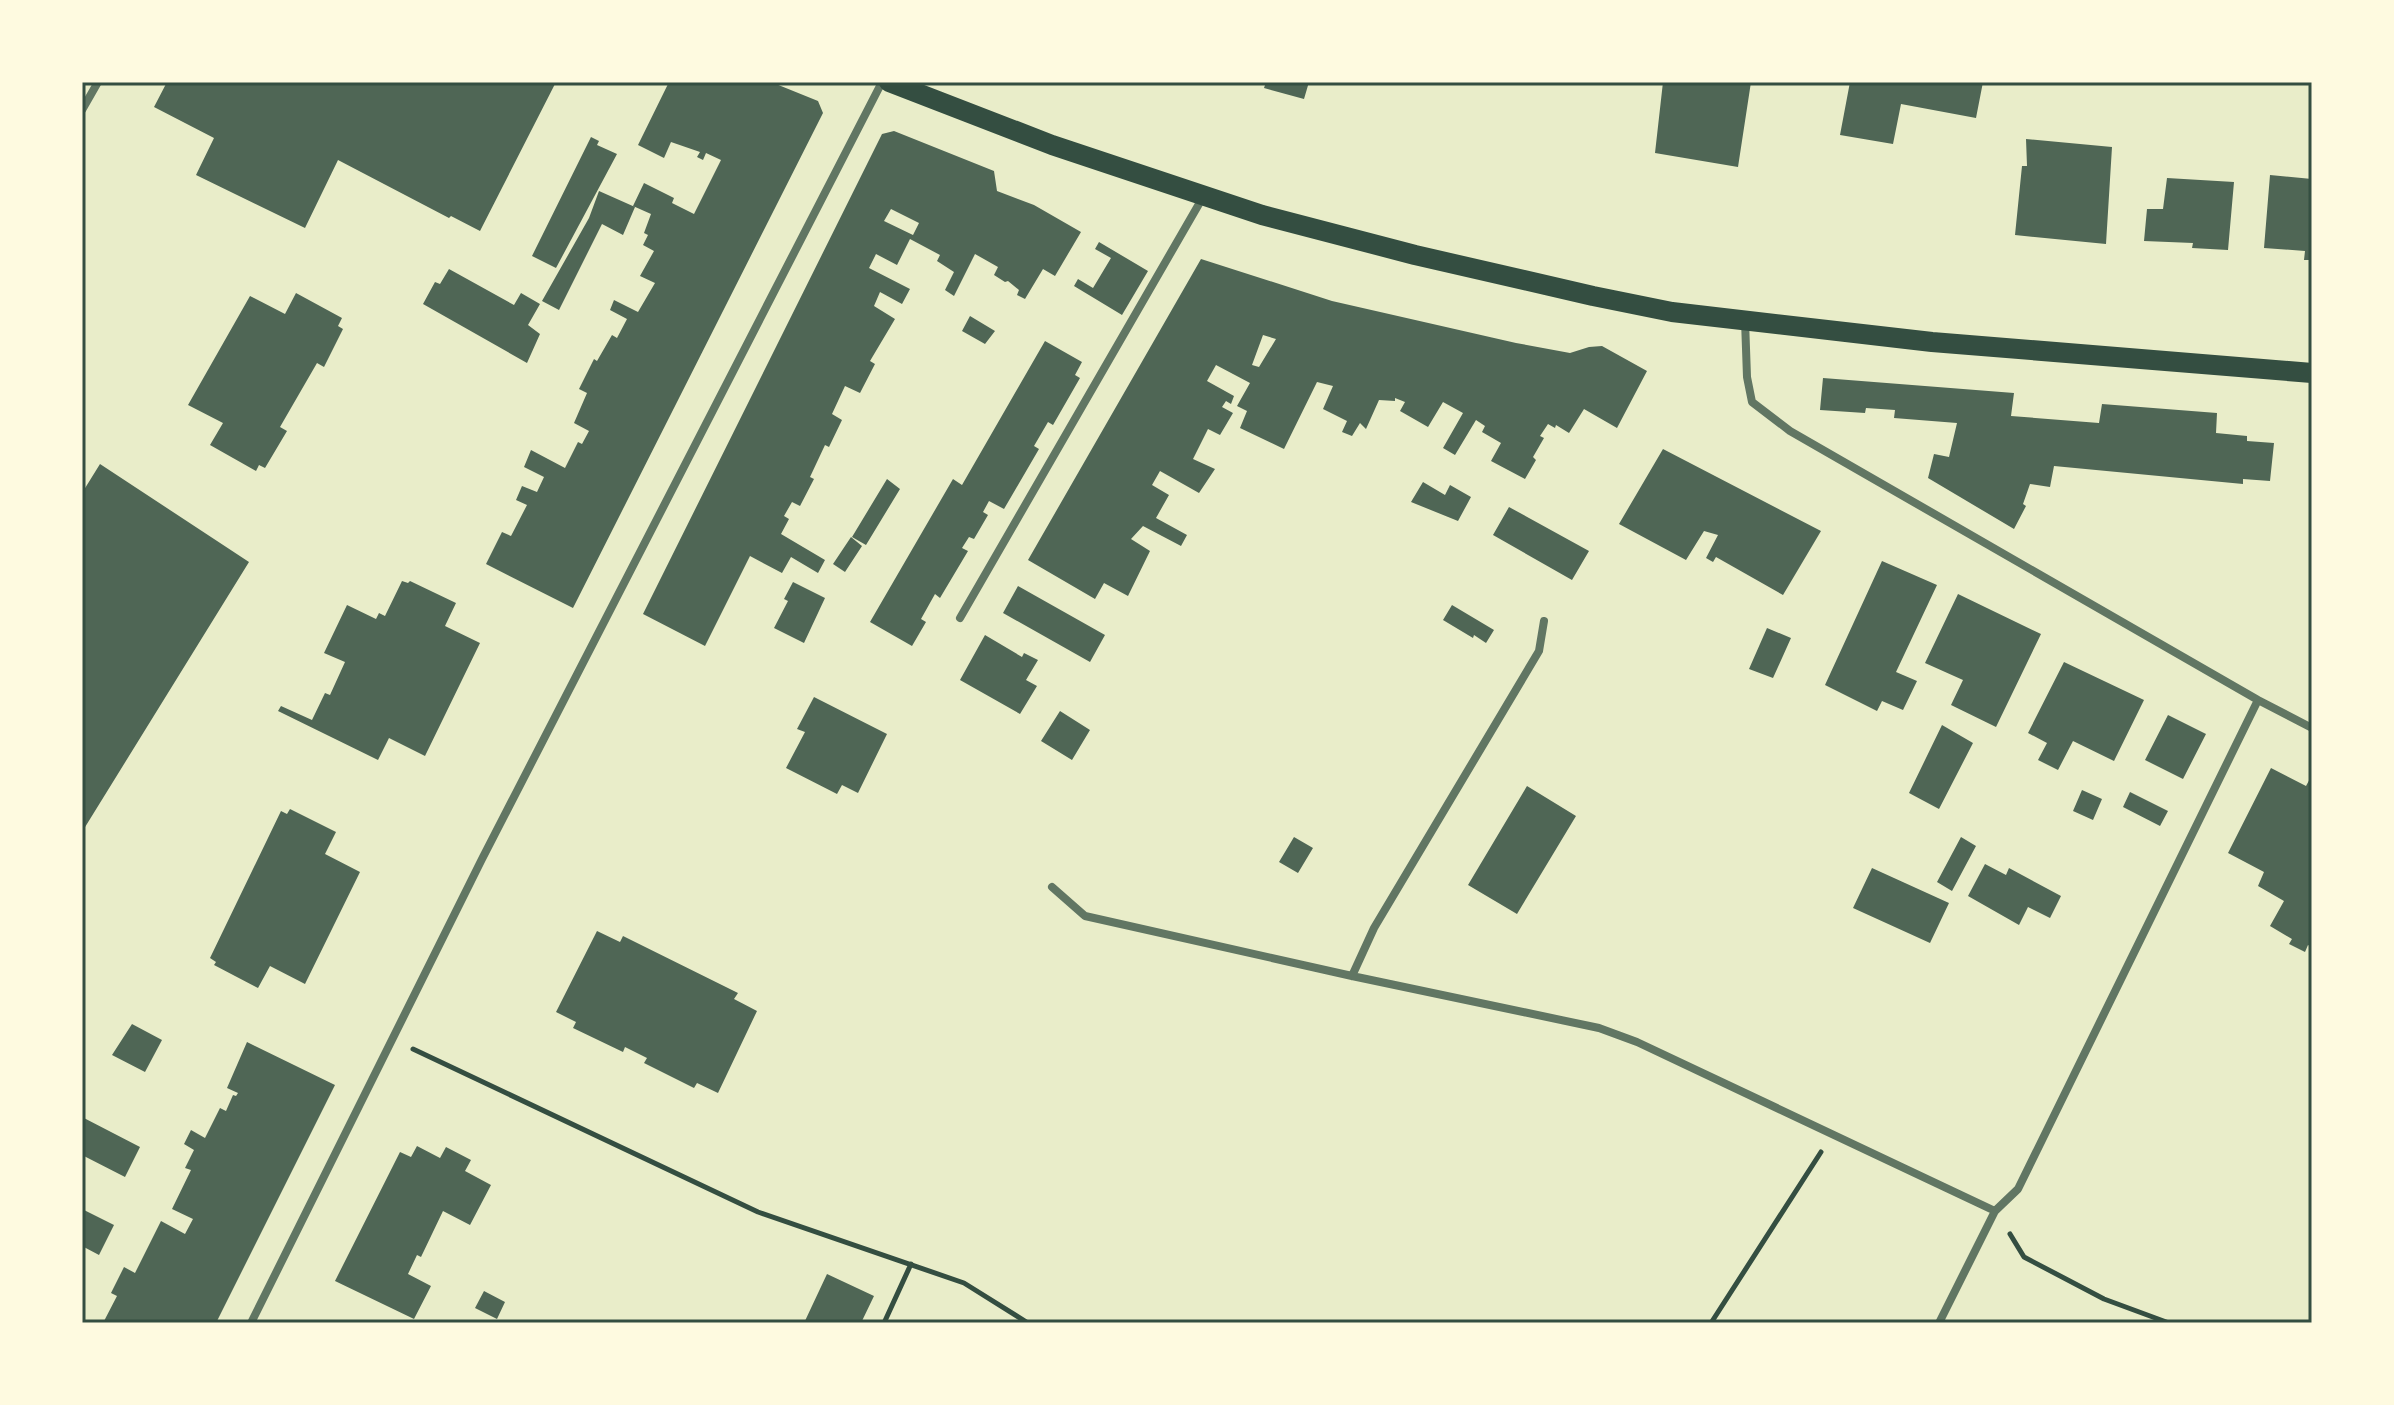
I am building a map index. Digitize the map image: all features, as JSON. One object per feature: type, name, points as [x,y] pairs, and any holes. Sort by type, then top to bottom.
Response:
[{"type":"main road","points":[[889,82],[1052,145],[1203,196],[1336,235],[1593,296],[1672,312],[1932,342],[2312,373]]},
{"type":"street","points":[[82,110],[98,82]]},
{"type":"street","points":[[251,1323],[489,844],[882,82]]},
{"type":"street","points":[[960,618],[1203,196]]},
{"type":"street","points":[[1745,320],[1747,377],[1752,402],[1777,421],[2258,700],[2312,728]]},
{"type":"street","points":[[1352,976],[1374,928],[1539,651],[1544,621]]},
{"type":"street","points":[[1939,1323],[1995,1211],[2018,1189],[2258,700]]},
{"type":"street","points":[[1052,887],[1085,916],[1599,1028],[1637,1042],[1995,1211]]},
{"type":"path","points":[[392,1038],[758,1212],[964,1283],[1028,1323]]},
{"type":"path","points":[[1711,1323],[1832,1134]]},
{"type":"path","points":[[1995,1211],[2024,1257],[2104,1299],[2169,1323]]},
{"type":"path","points":[[884,1323],[911,1264]]},
{"type":"building","points":[[167,82],[556,82],[480,231],[338,160],[305,228],[196,175],[214,138],[154,107]]},
{"type":"building","points":[[669,82],[771,82],[818,101],[823,113],[573,608],[486,564],[502,532],[511,536],[527,505],[516,500],[522,486],[537,492],[544,477],[524,467],[531,450],[565,468],[578,442],[582,444],[589,431],[574,423],[587,393],[579,389],[594,359],[597,361],[612,335],[617,338],[627,319],[610,310],[614,300],[638,312],[655,283],[640,276],[654,251],[643,245],[651,214],[633,206],[644,183],[674,198],[672,203],[694,214],[721,160],[706,153],[703,160],[697,157],[700,152],[671,142],[664,158],[638,145]]},
{"type":"building","points":[[1266,82],[1309,82],[1304,99],[1264,88]]},
{"type":"building","points":[[1663,82],[1751,82],[1738,167],[1655,153]]},
{"type":"building","points":[[1850,82],[1983,82],[1976,118],[1901,104],[1893,144],[1840,135]]},
{"type":"building","points":[[894,131],[994,171],[997,191],[1034,205],[1081,232],[1055,276],[1043,269],[1025,299],[1017,295],[1019,290],[1008,281],[994,275],[998,267],[975,254],[954,296],[945,290],[954,272],[937,261],[940,255],[910,239],[897,265],[876,254],[869,268],[910,289],[902,304],[880,292],[874,306],[895,319],[870,361],[875,364],[860,393],[845,386],[832,414],[842,420],[829,447],[825,445],[810,477],[814,479],[800,506],[792,502],[784,516],[789,519],[781,534],[825,560],[818,573],[791,557],[782,573],[750,556],[705,646],[643,614],[882,134]],"holes":[[[891,209],[919,223],[913,235],[884,221]]]},
{"type":"building","points":[[591,137],[599,141],[597,145],[617,154],[556,268],[532,256]]},
{"type":"building","points":[[2026,139],[2112,147],[2106,244],[2015,235],[2022,166],[2027,166]]},
{"type":"building","points":[[2270,175],[2312,179],[2312,260],[2304,260],[2305,251],[2264,248]]},
{"type":"building","points":[[2167,178],[2234,182],[2228,250],[2192,248],[2193,243],[2144,241],[2147,209],[2163,209]]},
{"type":"building","points":[[599,191],[635,207],[623,235],[602,224],[559,310],[542,301],[589,218]]},
{"type":"building","points":[[1099,242],[1148,271],[1122,315],[1074,286],[1078,279],[1093,288],[1111,258],[1095,249]]},
{"type":"building","points":[[1201,259],[1332,301],[1516,343],[1570,353],[1602,346],[1647,371],[1617,428],[1584,409],[1569,433],[1548,424],[1533,457],[1536,460],[1525,479],[1491,461],[1501,443],[1482,432],[1485,426],[1476,420],[1455,455],[1443,448],[1463,413],[1443,402],[1428,427],[1400,411],[1405,402],[1395,398],[1395,401],[1379,400],[1366,429],[1360,423],[1352,436],[1342,432],[1347,421],[1323,409],[1333,386],[1317,382],[1284,449],[1240,428],[1247,411],[1237,406],[1250,383],[1216,365],[1207,381],[1234,396],[1231,404],[1226,401],[1222,407],[1233,413],[1220,435],[1208,429],[1193,459],[1215,469],[1199,493],[1160,471],[1152,485],[1169,495],[1156,518],[1187,535],[1181,546],[1143,526],[1131,539],[1150,551],[1128,596],[1104,583],[1095,599],[1028,560]],"holes":[[[1263,335],[1276,339],[1259,367],[1252,365]]]},
{"type":"building","points":[[449,269],[514,305],[521,293],[540,304],[528,325],[540,334],[527,363],[423,304],[435,282],[440,284]]},
{"type":"building","points":[[296,293],[342,318],[338,326],[343,329],[324,367],[317,363],[280,427],[287,431],[265,468],[259,465],[256,471],[210,445],[223,423],[188,405],[250,296],[285,314]]},
{"type":"building","points":[[970,316],[995,331],[985,344],[962,331]]},
{"type":"building","points":[[1045,341],[1082,362],[1075,375],[1080,378],[1053,425],[1048,422],[1034,446],[1039,449],[1004,509],[989,501],[983,512],[988,515],[974,539],[969,537],[962,548],[968,551],[940,598],[935,594],[921,619],[926,622],[912,646],[870,622],[953,479],[962,485]]},
{"type":"building","points":[[1823,378],[2014,393],[2011,416],[2099,423],[2102,404],[2217,413],[2216,433],[2247,436],[2247,441],[2274,443],[2270,481],[2243,479],[2243,484],[2054,466],[2050,487],[2030,484],[2023,504],[2026,506],[2014,529],[1928,478],[1934,454],[1949,457],[1957,423],[1894,418],[1895,410],[1866,408],[1865,413],[1820,410]]},
{"type":"building","points":[[1663,449],[1821,531],[1783,595],[1716,557],[1713,562],[1706,558],[1718,535],[1704,531],[1686,560],[1619,524]]},
{"type":"building","points":[[100,464],[249,562],[82,832],[82,493]]},
{"type":"building","points":[[887,479],[900,489],[866,545],[852,537]]},
{"type":"building","points":[[1423,482],[1445,495],[1450,485],[1471,497],[1458,521],[1411,502]]},
{"type":"building","points":[[1509,507],[1589,551],[1572,580],[1493,535]]},
{"type":"building","points":[[851,537],[862,546],[845,572],[833,564]]},
{"type":"building","points":[[1882,561],[1937,585],[1896,672],[1917,681],[1903,710],[1882,701],[1877,711],[1825,685]]},
{"type":"building","points":[[402,581],[410,581],[456,603],[445,626],[480,643],[425,756],[389,738],[378,760],[278,711],[281,706],[312,720],[325,693],[330,695],[345,662],[324,653],[347,605],[376,619],[379,613],[385,616]]},
{"type":"building","points":[[793,582],[825,598],[804,643],[774,628],[788,601],[784,599]]},
{"type":"building","points":[[1018,586],[1105,635],[1090,662],[1003,613]]},
{"type":"building","points":[[1958,594],[2041,634],[1996,727],[1951,705],[1963,680],[1925,663]]},
{"type":"building","points":[[1452,605],[1494,630],[1486,643],[1443,620]]},
{"type":"building","points":[[1767,628],[1791,638],[1773,678],[1749,669]]},
{"type":"building","points":[[985,635],[1022,657],[1024,653],[1038,660],[1026,680],[1037,686],[1020,714],[960,680]]},
{"type":"building","points":[[2064,662],[2144,700],[2114,761],[2073,741],[2058,770],[2038,760],[2047,743],[2028,733]]},
{"type":"building","points":[[814,697],[887,734],[858,793],[842,785],[837,794],[786,768],[805,732],[797,729]]},
{"type":"building","points":[[1060,711],[1090,730],[1072,760],[1041,741]]},
{"type":"building","points":[[2168,715],[2206,734],[2183,779],[2145,760]]},
{"type":"building","points":[[1942,725],[1973,743],[1939,809],[1909,793]]},
{"type":"building","points":[[2271,768],[2306,786],[2312,775],[2312,947],[2308,945],[2305,952],[2289,944],[2292,939],[2270,926],[2284,901],[2258,886],[2264,872],[2228,853]]},
{"type":"building","points":[[1527,786],[1576,816],[1517,914],[1468,885]]},
{"type":"building","points":[[2082,790],[2102,799],[2093,820],[2073,811]]},
{"type":"building","points":[[2130,792],[2168,811],[2160,826],[2123,807]]},
{"type":"building","points":[[290,809],[336,832],[325,854],[360,872],[305,984],[270,966],[258,988],[214,965],[216,962],[210,958],[281,811],[287,814]]},
{"type":"building","points":[[1294,837],[1313,848],[1298,873],[1279,862]]},
{"type":"building","points":[[1961,837],[1976,846],[1952,891],[1937,882]]},
{"type":"building","points":[[1985,864],[2006,875],[2009,868],[2061,896],[2050,918],[2028,907],[2019,925],[1968,896]]},
{"type":"building","points":[[1872,868],[1949,903],[1930,943],[1853,908]]},
{"type":"building","points":[[597,931],[620,942],[623,936],[738,993],[734,999],[757,1011],[718,1093],[697,1083],[694,1088],[644,1063],[647,1058],[625,1047],[623,1052],[573,1028],[576,1022],[556,1012]]},
{"type":"building","points":[[132,1024],[162,1040],[145,1072],[112,1055]]},
{"type":"building","points":[[247,1042],[335,1085],[216,1323],[103,1323],[117,1296],[111,1293],[124,1267],[135,1273],[161,1221],[185,1234],[193,1219],[172,1209],[191,1170],[185,1168],[194,1150],[184,1144],[191,1130],[205,1138],[220,1108],[226,1111],[233,1095],[238,1093],[227,1088]]},
{"type":"building","points":[[82,1117],[140,1147],[125,1177],[82,1155]]},
{"type":"building","points":[[417,1146],[440,1158],[446,1147],[471,1160],[465,1171],[491,1185],[470,1225],[443,1211],[421,1257],[417,1255],[408,1274],[431,1286],[414,1319],[335,1281],[400,1152],[411,1157]]},
{"type":"building","points":[[82,1209],[114,1225],[99,1255],[82,1246]]},
{"type":"building","points":[[827,1274],[874,1296],[861,1323],[804,1323]]},
{"type":"building","points":[[484,1291],[505,1302],[497,1319],[475,1308]]}]
